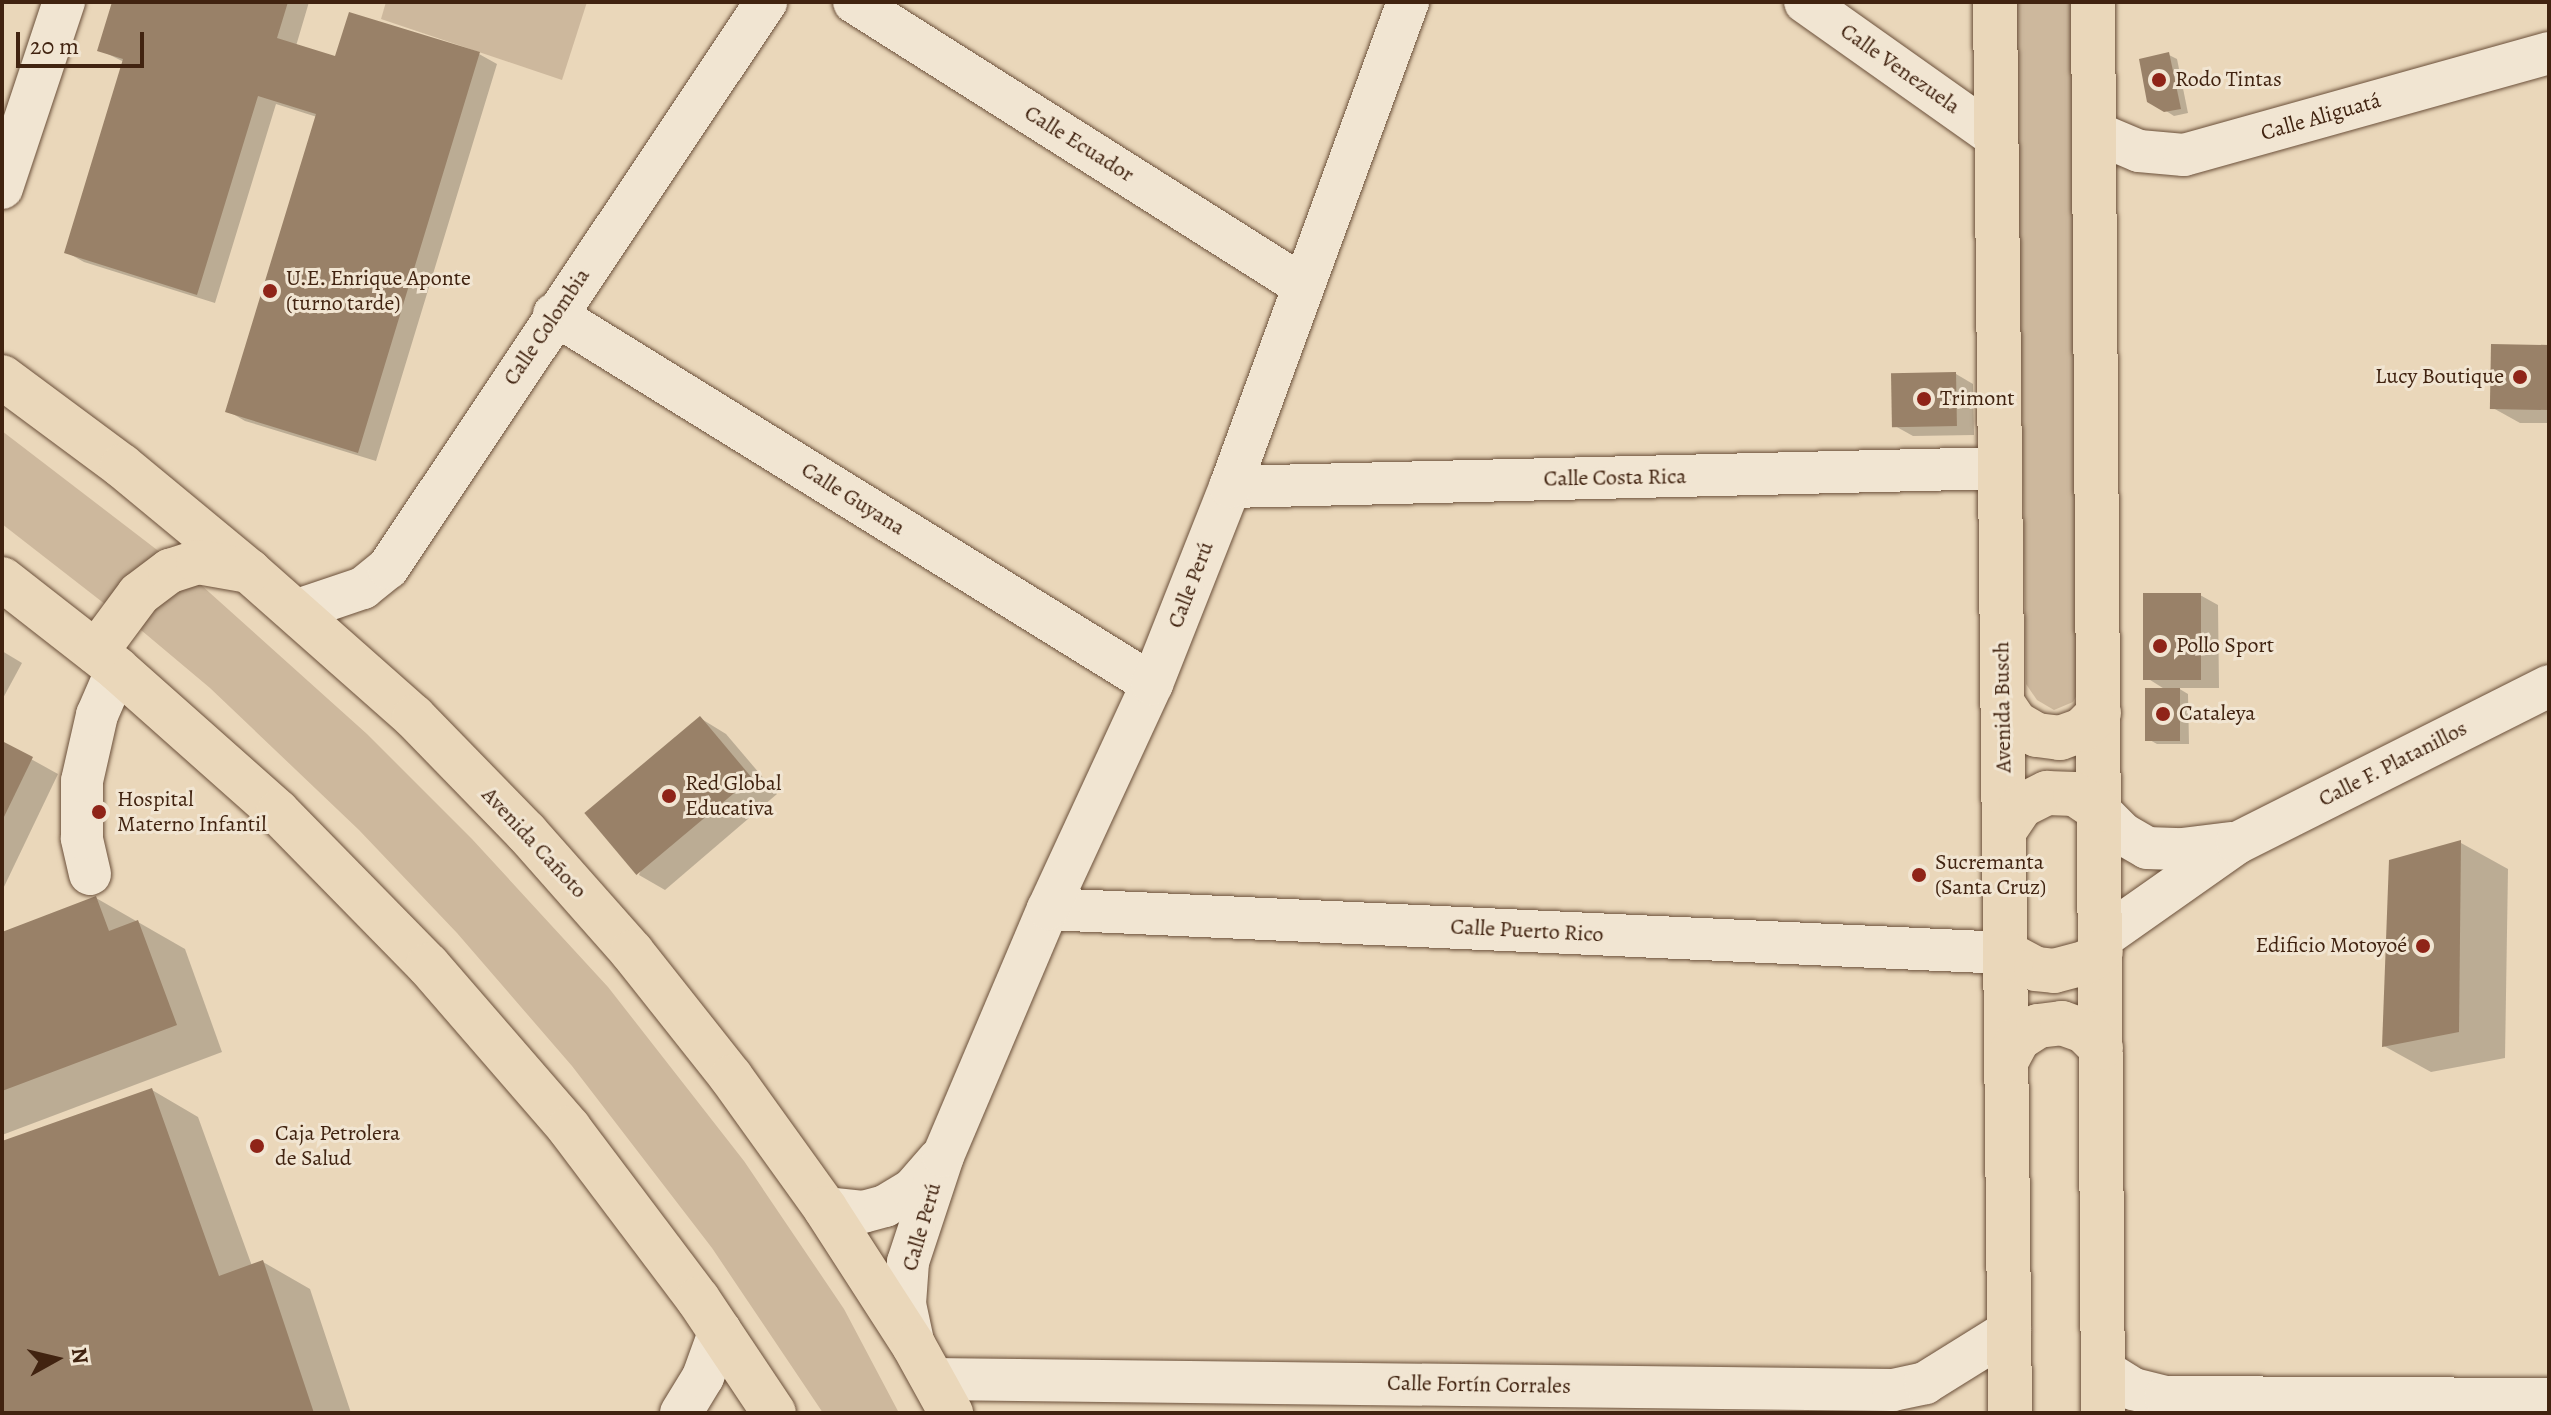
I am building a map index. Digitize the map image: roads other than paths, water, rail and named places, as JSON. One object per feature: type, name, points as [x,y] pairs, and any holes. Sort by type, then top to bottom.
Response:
[{"type":"main road","name":"Avenida Busch","points":[[1995,2],[2010,1413]]},
{"type":"main road","points":[[2093,2],[2103,1413]]},
{"type":"main road","name":"Avenida Cañoto","points":[[2,377],[122,466],[249,571],[414,717],[526,832],[632,952],[731,1077],[825,1208],[933,1379]]},
{"type":"main road","points":[[106,661],[139,594],[170,571],[198,562],[249,571]]},
{"type":"main road","points":[[2,579],[106,661],[278,812],[428,965],[569,1128],[720,1330],[774,1413]]},
{"type":"main road","points":[[2003,704],[2016,723],[2037,735],[2060,738],[2082,730],[2099,713]]},
{"type":"main road","points":[[2005,830],[2021,806],[2047,793],[2075,794],[2099,810]]},
{"type":"main road","points":[[2006,953],[2036,969],[2054,971],[2087,962],[2102,945]]},
{"type":"main road","points":[[2007,1060],[2018,1039],[2038,1026],[2062,1023],[2084,1031],[2101,1048]]},
{"type":"street","points":[[2,188],[64,2]]},
{"type":"street","name":"Calle Colombia","points":[[295,611],[363,588],[388,568],[554,314],[766,2]]},
{"type":"street","name":"Calle Ecuador","points":[[854,2],[1303,286]]},
{"type":"street","name":"Calle Perú","points":[[933,1379],[905,1304],[908,1262],[943,1156],[1048,909],[1152,684],[1230,487],[1408,2]]},
{"type":"street","name":"Calle Venezuela","points":[[1805,2],[1996,137]]},
{"type":"street","name":"Calle Aliguatá","points":[[2094,132],[2139,151],[2184,155],[2549,53]]},
{"type":"street","name":"Calle Guyana","points":[[554,314],[1152,684]]},
{"type":"street","name":"Calle Costa Rica","points":[[1230,487],[2000,468]]},
{"type":"street","points":[[90,874],[82,838],[82,781],[106,661]]},
{"type":"street","name":"Calle F. Platanillos","points":[[2102,945],[2237,843],[2549,686]]},
{"type":"street","name":"Calle F. Platanillos","points":[[2099,810],[2123,834],[2147,848],[2182,849],[2237,843]]},
{"type":"street","name":"Calle Puerto Rico","points":[[1048,909],[2006,953]]},
{"type":"street","name":"Calle Perú","points":[[825,1208],[863,1212],[885,1206],[912,1190],[943,1156]]},
{"type":"street","points":[[681,1413],[703,1377],[720,1330]]},
{"type":"street","name":"Calle Fortín Corrales","points":[[933,1379],[1893,1390],[1925,1383],[2010,1330]]},
{"type":"street","points":[[2103,1370],[2133,1389],[2165,1397],[2549,1399]]},
{"type":"place","name":"Rodo Tintas","points":[[2159,80]]},
{"type":"place","name":"U.E. Enrique Aponte (turno tarde)","points":[[270,291]]},
{"type":"place","name":"Lucy Boutique","points":[[2520,377]]},
{"type":"place","name":"Trimont","points":[[1924,399]]},
{"type":"place","name":"Pollo Sport","points":[[2160,646]]},
{"type":"place","name":"Cataleya","points":[[2163,714]]},
{"type":"place","name":"Red Global Educativa","points":[[669,796]]},
{"type":"place","name":"Hospital Materno Infantil","points":[[99,812]]},
{"type":"place","name":"Sucremanta (Santa Cruz)","points":[[1919,875]]},
{"type":"place","name":"Edificio Motoyoé","points":[[2423,946]]},
{"type":"place","name":"Caja Petrolera de Salud","points":[[257,1146]]}]
